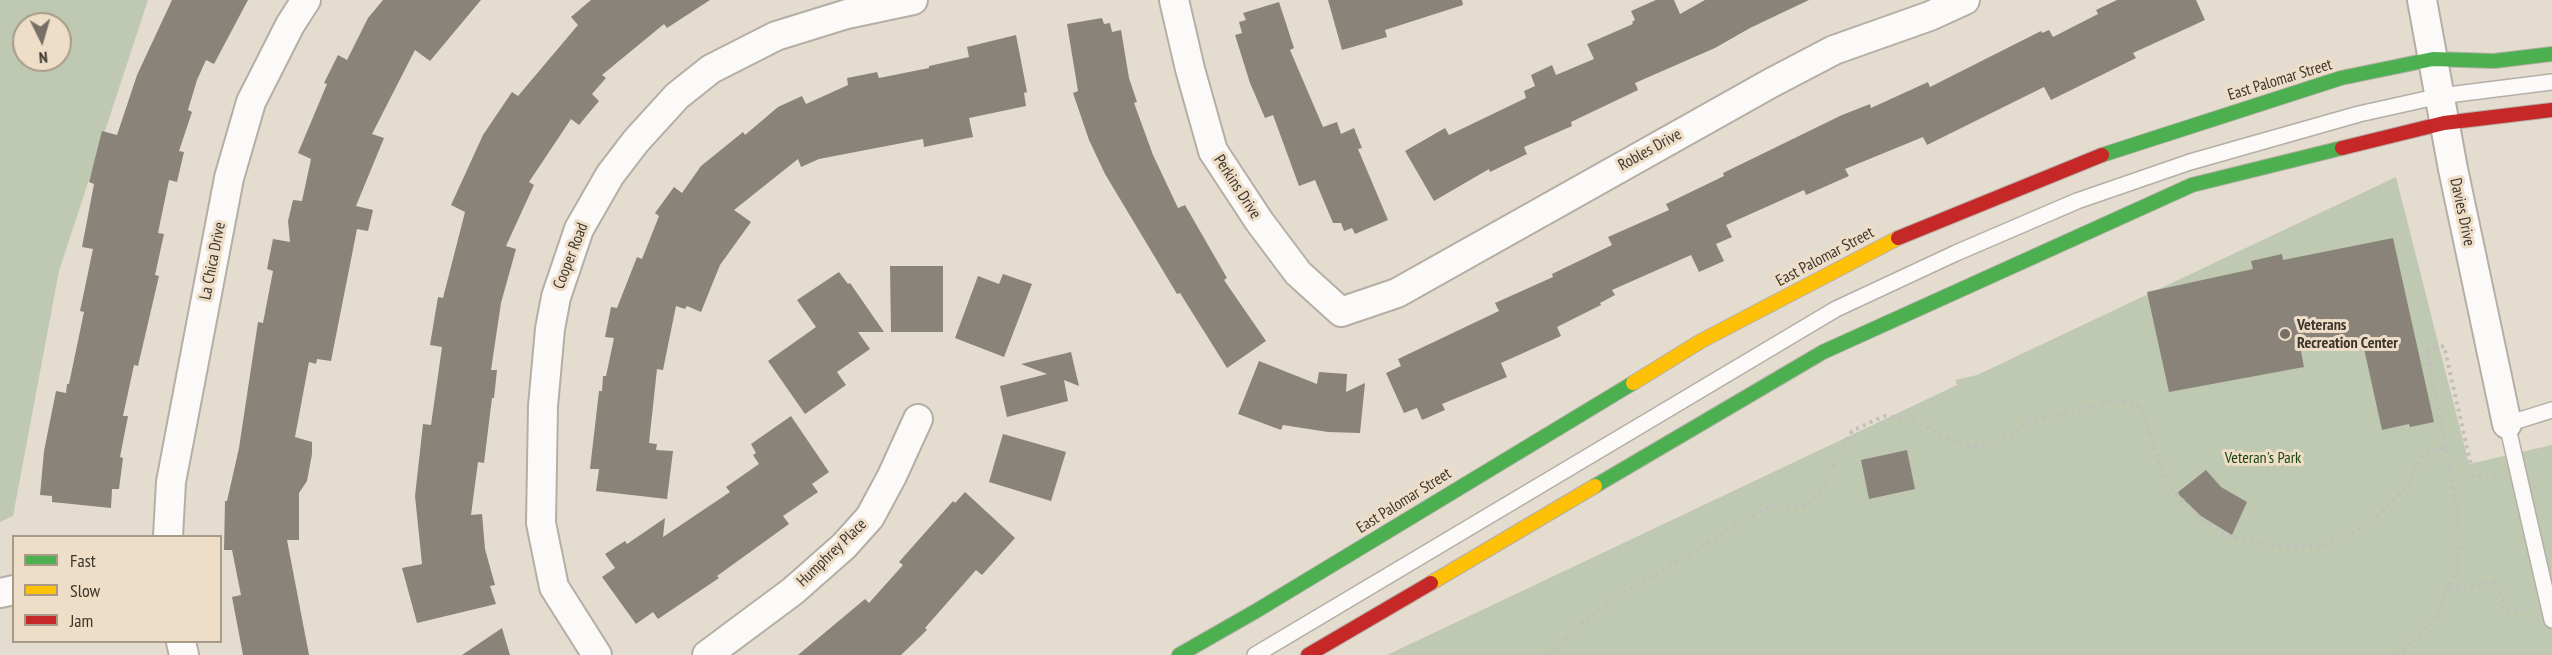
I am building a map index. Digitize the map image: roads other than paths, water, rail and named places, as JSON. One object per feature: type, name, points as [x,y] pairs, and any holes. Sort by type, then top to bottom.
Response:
[{"type":"main road","name":"East Palomar Street","points":[[1179,655],[1195,651],[1256,611],[1701,340],[1889,242],[2120,147],[2341,78],[2433,59],[2494,61],[2552,54]]},
{"type":"main road","points":[[1308,655],[1823,352],[2192,184],[2444,123],[2552,110]]},
{"type":"street","name":"La Chica Drive","points":[[168,535],[171,482],[229,178],[251,102],[290,25],[306,0]]},
{"type":"street","name":"Cooper Road","points":[[597,655],[554,587],[541,523],[543,405],[550,329],[556,297],[579,229],[610,175],[636,141],[677,96],[711,69],[776,36],[847,14],[910,0]]},
{"type":"street","name":"Perkins Drive","points":[[1174,0],[1213,151],[1259,221],[1298,273],[1341,312]]},
{"type":"street","name":"Robles Drive","points":[[1341,312],[1397,293],[1760,89],[1834,50],[1930,16],[1965,0]]},
{"type":"street","name":"Davies Drive","points":[[2422,0],[2444,123],[2507,424]]},
{"type":"street","name":"Humphrey Place","points":[[706,655],[793,591],[844,546],[870,517],[918,419]]},
{"type":"lane","points":[[1255,655],[1836,309],[1912,273],[2077,201],[2190,162],[2360,114],[2440,96],[2552,82]]},
{"type":"lane","points":[[2550,612],[2507,424],[2552,410]]},
{"type":"place","name":"Veterans Recreation Center","points":[[2285,334]]},
{"type":"park label","name":"Veteran's Park","points":[[2263,458]]}]
